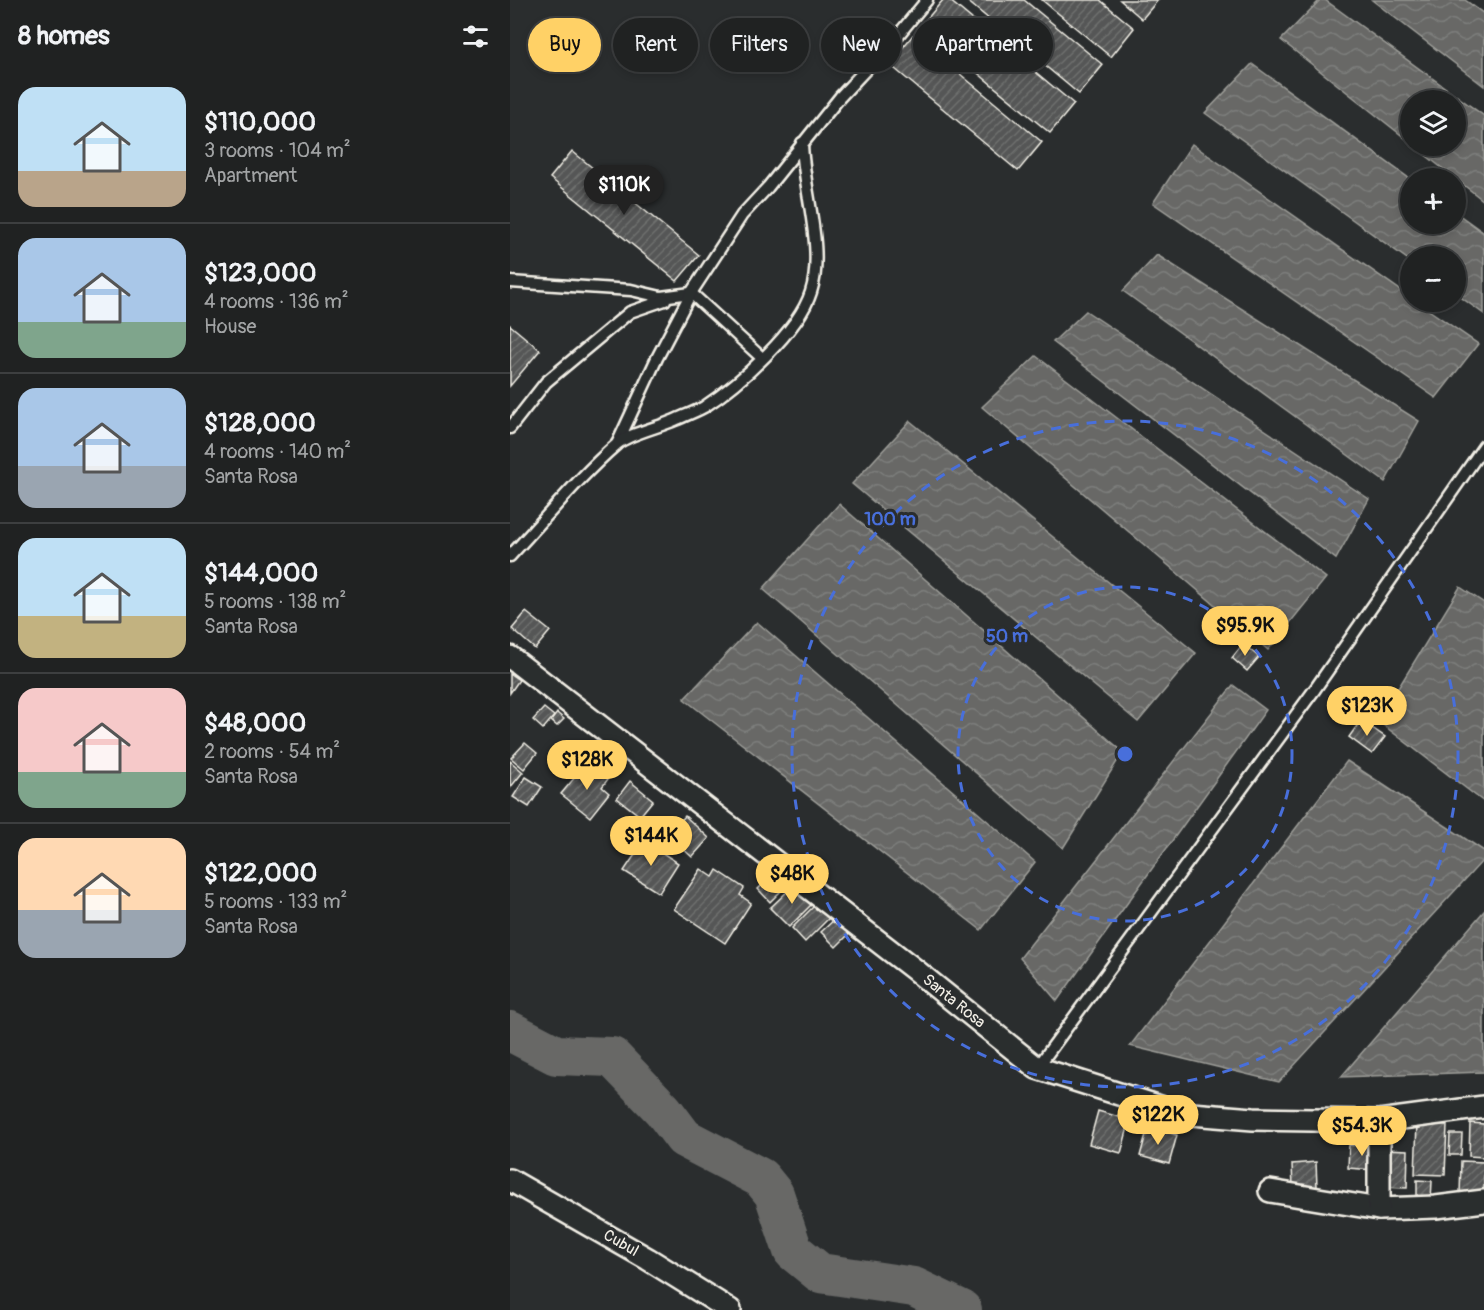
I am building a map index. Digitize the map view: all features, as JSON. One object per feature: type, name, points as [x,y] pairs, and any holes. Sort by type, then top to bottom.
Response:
[{"type":"street","name":"Santa Rosa","points":[[510,657],[896,954],[1037,1068],[1179,1113],[1254,1119],[1379,1121],[1484,1107]]},
{"type":"street","points":[[1379,1121],[1379,1209]]},
{"type":"street","name":"Cubul","points":[[510,1180],[648,1258],[730,1310]]},
{"type":"street","points":[[1270,1191],[1379,1209],[1436,1207],[1484,1201]]},
{"type":"lane","points":[[510,556],[618,442],[657,358],[692,293],[742,215],[840,97],[899,34],[927,0]]},
{"type":"lane","points":[[618,442],[703,407],[738,381],[800,313],[811,293],[816,271],[803,169],[802,143]]},
{"type":"lane","points":[[510,282],[631,290],[660,297],[692,293],[762,357]]},
{"type":"lane","points":[[510,428],[546,382],[630,312],[659,301],[692,293]]},
{"type":"lane","points":[[1037,1068],[1308,698],[1484,446]]},
{"type":"water","points":[[1320,0],[1325,0],[1448,90],[1400,90],[1400,134],[1281,40]]},
{"type":"water","points":[[1372,0],[1465,0],[1484,14],[1484,86]]},
{"type":"water","points":[[1252,64],[1400,172],[1400,234],[1466,234],[1466,220],[1484,233],[1484,314],[1466,301],[1466,246],[1400,246],[1400,254],[1205,113]]},
{"type":"water","points":[[1466,103],[1484,116],[1484,201],[1466,187],[1466,168],[1442,168],[1427,156],[1466,156]]},
{"type":"water","points":[[1192,144],[1400,290],[1400,312],[1432,312],[1478,344],[1436,398],[1153,203]]},
{"type":"water","points":[[1157,255],[1419,421],[1385,482],[1123,291]]},
{"type":"water","points":[[1086,311],[1369,499],[1336,559],[1053,342]]},
{"type":"water","points":[[1036,356],[1326,578],[1268,650],[982,407]]},
{"type":"water","points":[[910,421],[1196,653],[1138,722],[852,484]]},
{"type":"water","points":[[839,504],[1123,752],[1063,848],[763,589]]},
{"type":"water","points":[[1460,587],[1484,603],[1484,802],[1378,721]]},
{"type":"water","points":[[757,622],[1035,862],[981,930],[684,699]]},
{"type":"water","points":[[1233,685],[1266,710],[1057,1001],[1020,958]]},
{"type":"water","points":[[1347,761],[1484,851],[1484,859],[1279,1082],[1130,1046]]},
{"type":"water","points":[[1484,911],[1484,1072],[1341,1077]]},
{"type":"building","points":[[943,0],[949,0],[971,18],[928,18]]},
{"type":"building","points":[[966,0],[1024,0],[1046,18],[988,18]]},
{"type":"building","points":[[1042,0],[1100,0],[1134,28],[1111,57]]},
{"type":"building","points":[[1120,0],[1158,0],[1142,19]]},
{"type":"building","points":[[1053,24],[1103,65],[1079,94],[1053,72]]},
{"type":"building","points":[[913,35],[913,72],[958,72],[1042,142],[1018,171],[899,72],[901,72],[901,50]]},
{"type":"building","points":[[976,72],[1036,72],[1074,104],[1050,133]]},
{"type":"building","points":[[572,151],[699,255],[677,281],[550,178]]},
{"type":"building","points":[[510,325],[540,350],[510,386]]},
{"type":"building","points":[[526,612],[550,631],[535,649],[512,629]]},
{"type":"building","points":[[1243,644],[1259,657],[1247,671],[1232,658]]},
{"type":"building","points":[[510,674],[519,680],[510,693]]},
{"type":"building","points":[[544,708],[554,716],[543,729],[533,720]]},
{"type":"building","points":[[557,713],[564,719],[557,726],[551,721]]},
{"type":"building","points":[[1361,720],[1385,737],[1372,754],[1349,737]]},
{"type":"building","points":[[525,743],[537,753],[524,769],[511,758]]},
{"type":"building","points":[[510,761],[523,772],[510,788]]},
{"type":"building","points":[[594,768],[608,779],[602,787],[609,793],[590,817],[561,794],[581,770],[588,776]]},
{"type":"building","points":[[526,777],[542,787],[529,807],[513,797]]},
{"type":"building","points":[[630,781],[653,800],[640,816],[617,798]]},
{"type":"building","points":[[685,816],[709,838],[692,857],[668,835]]},
{"type":"building","points":[[644,841],[678,863],[659,893],[624,871]]},
{"type":"building","points":[[701,869],[713,877],[717,870],[744,888],[740,895],[751,903],[725,943],[674,909]]},
{"type":"building","points":[[779,869],[791,881],[770,902],[758,889]]},
{"type":"building","points":[[796,883],[814,902],[789,927],[770,908]]},
{"type":"building","points":[[817,903],[830,917],[805,942],[792,928]]},
{"type":"building","points":[[835,919],[850,933],[836,947],[821,932]]},
{"type":"building","points":[[1098,1111],[1130,1120],[1121,1153],[1089,1144]]},
{"type":"building","points":[[1417,1123],[1447,1125],[1445,1175],[1415,1174]]},
{"type":"building","points":[[1470,1123],[1484,1124],[1484,1157],[1469,1156]]},
{"type":"building","points":[[1148,1127],[1177,1135],[1169,1164],[1140,1156]]},
{"type":"building","points":[[1450,1134],[1462,1134],[1461,1155],[1449,1155]]},
{"type":"building","points":[[1349,1145],[1375,1146],[1374,1170],[1348,1168]]},
{"type":"building","points":[[1384,1149],[1408,1150],[1407,1188],[1382,1187]]},
{"type":"building","points":[[1461,1161],[1484,1162],[1484,1196],[1460,1195]]},
{"type":"building","points":[[1316,1162],[1317,1187],[1293,1188],[1292,1164]]},
{"type":"building","points":[[1417,1180],[1432,1181],[1431,1200],[1417,1199]]},
{"type":"waterway","points":[[510,1031],[556,1055],[612,1057],[663,1110],[684,1138],[761,1178],[774,1194],[793,1251],[820,1273],[914,1287],[962,1310]]}]
